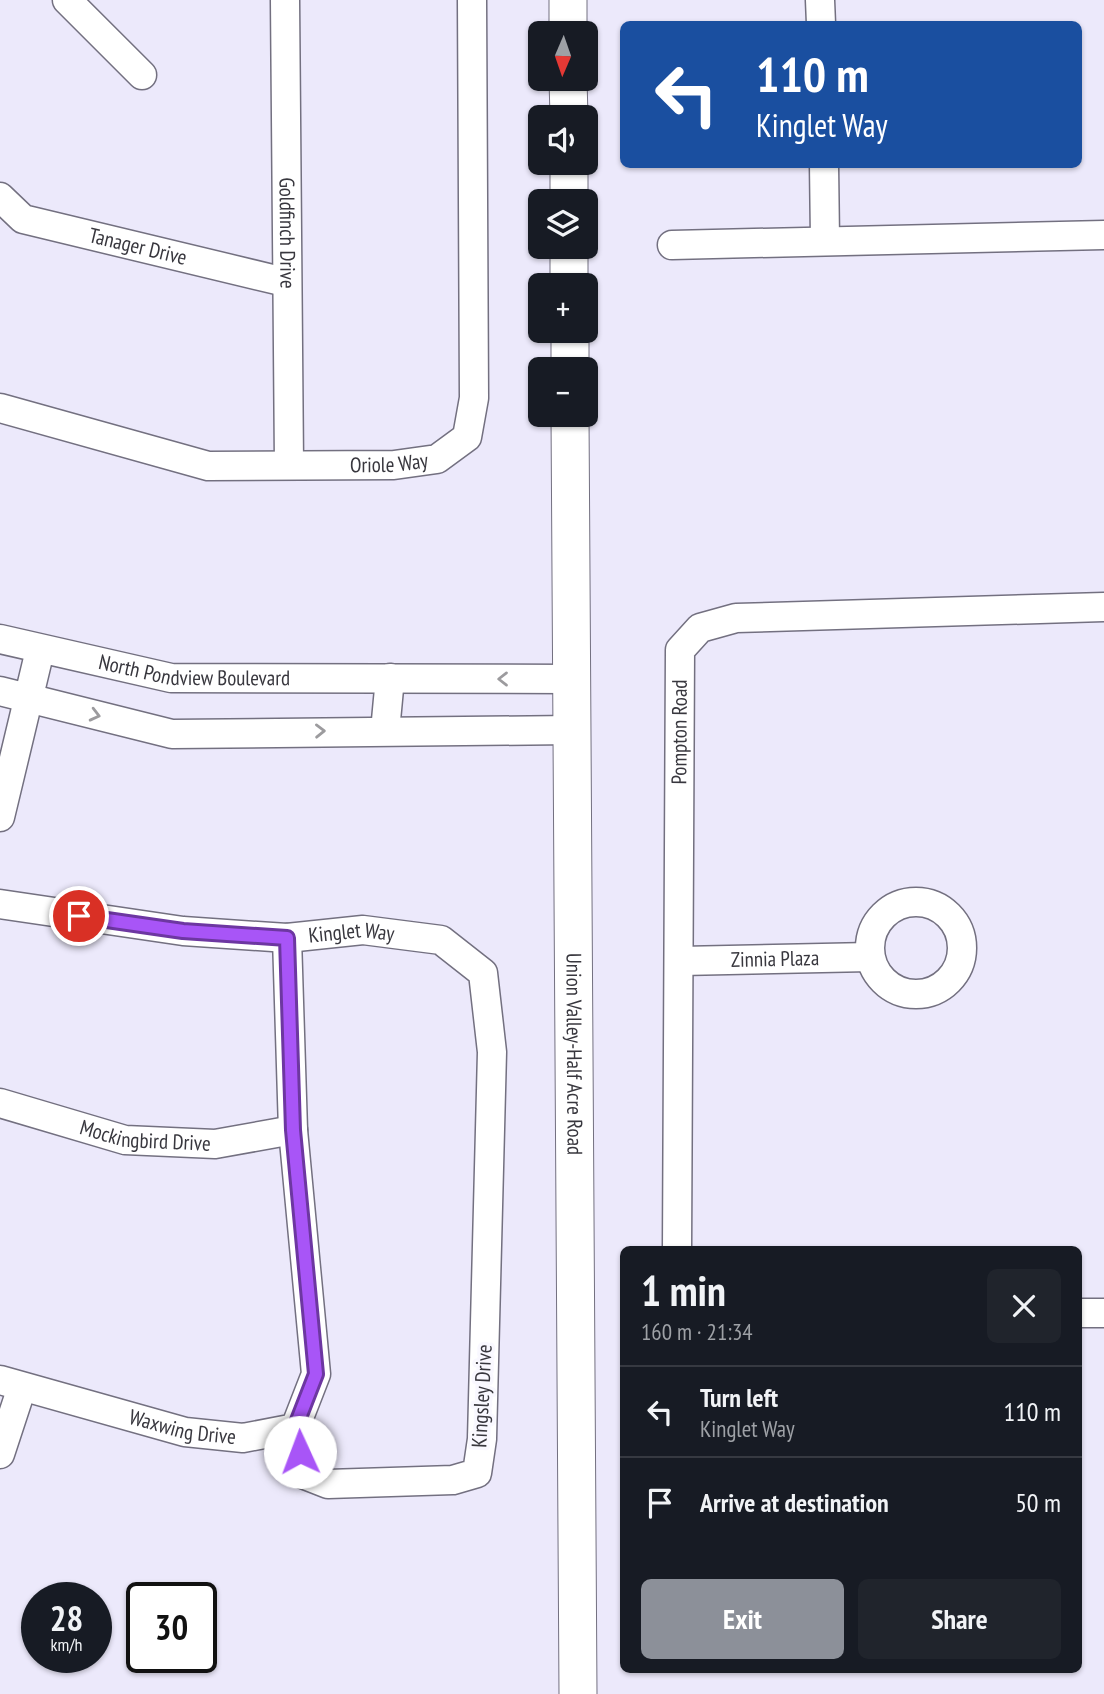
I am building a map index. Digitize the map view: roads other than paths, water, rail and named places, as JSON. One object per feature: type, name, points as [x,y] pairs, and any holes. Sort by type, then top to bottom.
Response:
[{"type":"street","points":[[67,0],[142,75]]},
{"type":"street","name":"Goldfinch Drive","points":[[285,0],[285,282],[289,465]]},
{"type":"street","name":"Oriole Way","points":[[0,408],[208,466],[394,465],[437,458],[467,437],[474,398],[472,0]]},
{"type":"street","points":[[568,0],[568,21]]},
{"type":"street","points":[[820,0],[821,21]]},
{"type":"street","points":[[824,168],[825,240]]},
{"type":"street","name":"Tanager Drive","points":[[0,197],[23,219],[285,282]]},
{"type":"street","points":[[672,245],[1104,235]]},
{"type":"street","name":"Union Valley-Half Acre Road","points":[[570,427],[578,1694]]},
{"type":"street","name":"Pompton Road","points":[[677,1246],[681,961],[678,717],[680,650],[700,628],[736,618],[1104,607]]},
{"type":"street","name":"North Pondview Boulevard","points":[[0,639],[171,678],[571,679]]},
{"type":"street","points":[[0,817],[40,650]]},
{"type":"street","points":[[385,731],[390,678]]},
{"type":"street","points":[[0,691],[172,734],[572,730]]},
{"type":"street","name":"Kinglet Way","points":[[0,904],[183,931],[287,938],[363,930],[441,940],[482,973],[492,1052],[489,1138]]},
{"type":"street","points":[[287,938],[293,1130],[316,1374],[295,1428]]},
{"type":"street","name":"Zinnia Plaza","points":[[681,961],[870,957]]},
{"type":"street","name":"Mockingbird Drive","points":[[0,1103],[125,1140],[215,1144],[293,1130]]},
{"type":"street","name":"Kingsley Drive","points":[[295,1428],[305,1475],[328,1484],[453,1480],[477,1473],[482,1438],[489,1138]]},
{"type":"street","points":[[1082,1313],[1104,1313]]},
{"type":"street","points":[[0,1454],[11,1383]]},
{"type":"street","name":"Waxwing Drive","points":[[11,1383],[185,1432],[243,1438],[295,1428]]}]
